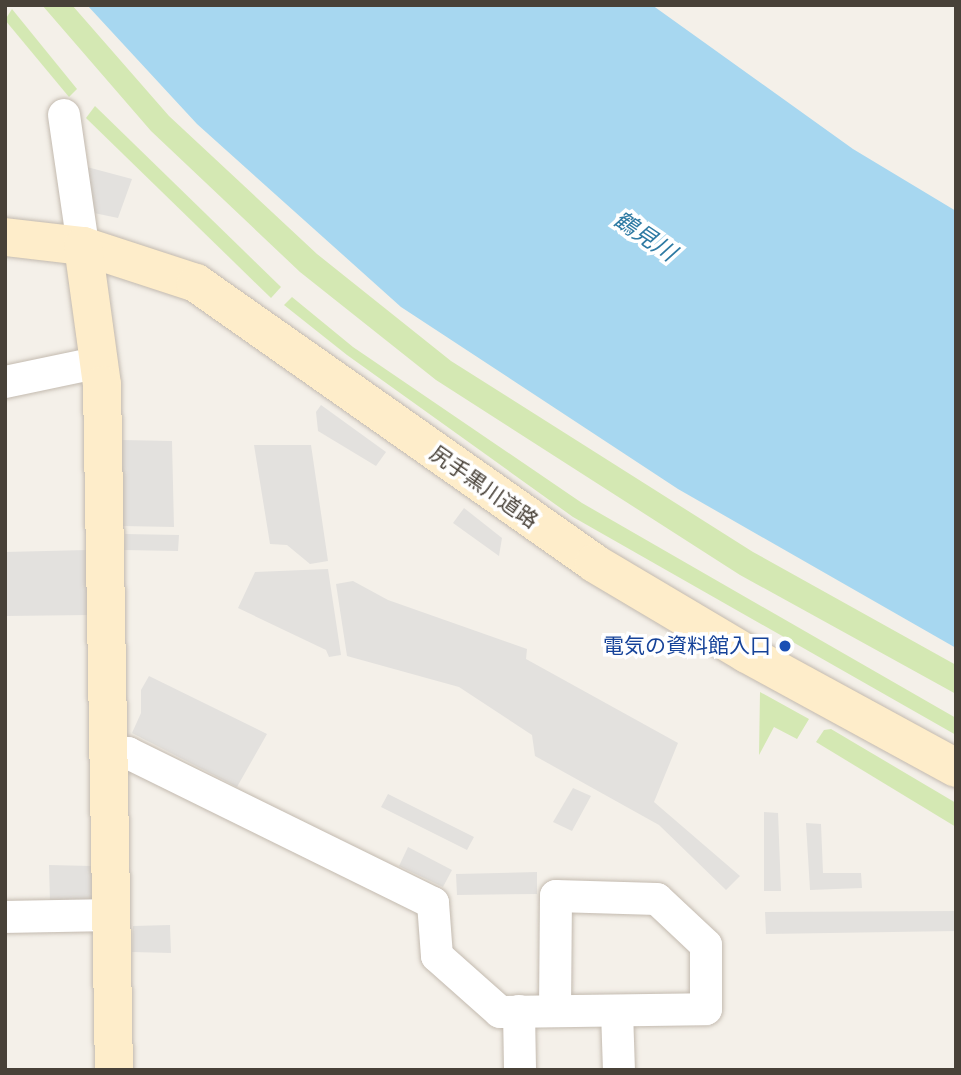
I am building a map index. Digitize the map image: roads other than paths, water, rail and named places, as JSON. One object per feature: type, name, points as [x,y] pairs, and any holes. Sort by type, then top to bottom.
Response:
[{"type":"main road","name":"尻手黒川道路","points":[[5,237],[83,246],[196,283],[594,563],[747,654],[956,768]]},
{"type":"main road","points":[[83,246],[101,362],[114,1070]]},
{"type":"street","points":[[64,115],[83,246]]},
{"type":"street","points":[[5,383],[101,362]]},
{"type":"street","points":[[109,752],[128,753],[433,903],[437,956],[500,1012],[706,1009],[706,945],[657,899],[556,896],[555,1010]]},
{"type":"street","points":[[5,917],[112,915]]},
{"type":"street","points":[[519,1011],[520,1070]]},
{"type":"street","points":[[617,1011],[619,1070]]},
{"type":"water","name":"鶴見川","points":[[87,5],[652,5],[853,149],[956,211],[956,648],[678,489],[401,307],[197,124]]},
{"type":"place","name":"電気の資料館入口","points":[[785,646]]}]
